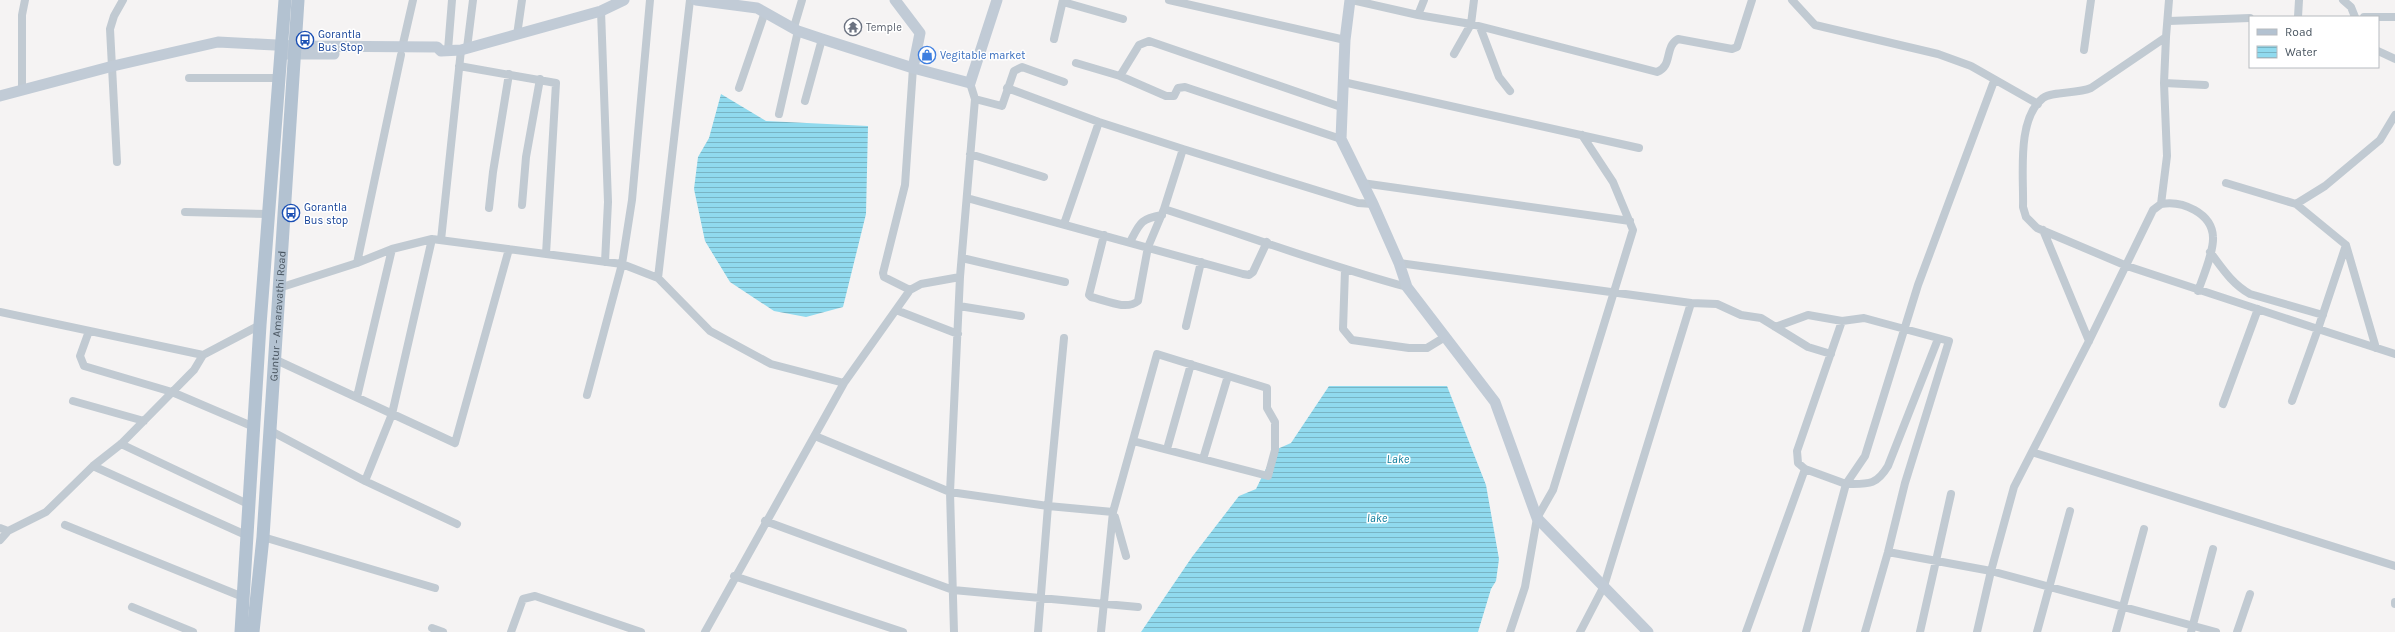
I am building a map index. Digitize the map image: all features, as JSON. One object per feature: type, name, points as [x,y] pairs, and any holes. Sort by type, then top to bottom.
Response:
[{"type":"main road","name":"Guntur - Amaravathi Road","points":[[251,632],[263,537],[279,288],[288,50],[285,0]]},
{"type":"main road","name":"Guntur - Amaravathi Road","points":[[251,632],[243,597],[250,505],[260,326],[280,78],[288,50],[298,0]]},
{"type":"street","points":[[22,90],[22,16],[25,0]]},
{"type":"street","points":[[117,162],[110,29],[114,16],[123,0]]},
{"type":"street","points":[[357,263],[413,0]]},
{"type":"street","points":[[445,51],[452,0]]},
{"type":"street","points":[[441,240],[459,66],[464,49],[473,0]]},
{"type":"street","points":[[517,35],[522,0]]},
{"type":"street","points":[[0,96],[113,66],[218,42],[288,50],[401,51],[437,47],[445,51],[464,49],[601,10],[624,0]]},
{"type":"street","points":[[587,395],[622,264],[634,190],[650,0]]},
{"type":"street","points":[[658,278],[690,0]]},
{"type":"street","points":[[696,0],[761,6],[796,29],[822,39],[913,68],[970,83]]},
{"type":"street","points":[[779,114],[802,0]]},
{"type":"street","points":[[895,0],[920,33],[913,68],[905,185],[883,273],[888,280],[910,290]]},
{"type":"street","points":[[954,632],[950,492],[960,277],[975,99],[970,83],[997,0]]},
{"type":"street","points":[[1169,0],[1345,40]]},
{"type":"street","points":[[1648,632],[1537,518],[1495,402],[1407,287],[1399,263],[1373,204],[1341,139],[1341,107],[1345,40],[1351,0],[1418,16],[1471,24],[1657,72],[1667,65],[1670,46],[1678,39],[1732,49],[1737,47],[1752,0]]},
{"type":"street","points":[[1418,16],[1424,0]]},
{"type":"street","points":[[1454,54],[1471,24],[1474,0]]},
{"type":"street","points":[[1792,0],[1815,25],[1938,54],[1977,69],[1994,81],[2038,104]]},
{"type":"street","points":[[2084,50],[2092,0]]},
{"type":"street","points":[[2161,204],[2167,156],[2164,83],[2166,38],[2169,21],[2169,0]]},
{"type":"street","points":[[2298,16],[2299,0]]},
{"type":"street","points":[[2343,0],[2351,7],[2355,16]]},
{"type":"street","points":[[1054,39],[1063,1],[1123,19]]},
{"type":"street","points":[[739,88],[761,6]]},
{"type":"street","points":[[601,10],[608,202],[605,262]]},
{"type":"street","points":[[2379,17],[2395,17]]},
{"type":"street","points":[[2169,21],[2249,18]]},
{"type":"street","points":[[1480,27],[1499,77],[1510,91]]},
{"type":"street","points":[[2166,38],[2091,88],[2079,92],[2049,96],[2038,104],[2026,127],[2024,207],[2026,217],[2031,223],[2043,230],[2126,266],[2198,291],[2395,354]]},
{"type":"street","points":[[806,101],[822,39]]},
{"type":"street","points":[[1120,76],[1139,44],[1149,41],[1341,107]]},
{"type":"street","points":[[2379,51],[2395,59]]},
{"type":"street","points":[[1076,63],[1120,76],[1171,97],[1174,96],[1178,88],[1185,87],[1341,139]]},
{"type":"street","points":[[459,66],[540,79],[554,82],[557,86],[546,254]]},
{"type":"street","points":[[975,99],[1002,106],[1014,71],[1022,67],[1064,82]]},
{"type":"street","points":[[489,208],[493,172],[509,74]]},
{"type":"street","points":[[189,78],[280,78]]},
{"type":"street","points":[[522,205],[526,157],[540,79]]},
{"type":"street","points":[[1806,632],[1846,484],[1865,456],[1906,329],[1918,286],[1994,81]]},
{"type":"street","points":[[1343,82],[1639,148]]},
{"type":"street","points":[[2164,83],[2205,84]]},
{"type":"street","points":[[1007,88],[1099,122],[1183,149],[1358,203],[1373,204]]},
{"type":"street","points":[[2296,204],[2325,186],[2380,140],[2395,115]]},
{"type":"street","points":[[1064,224],[1099,122]]},
{"type":"street","points":[[1510,632],[1525,587],[1537,518],[1554,490],[1615,293],[1632,230],[1630,221],[1607,171],[1582,135]]},
{"type":"street","points":[[1104,235],[1088,290],[1091,297],[1126,306],[1134,305],[1138,301],[1148,247],[1163,212],[1183,149]]},
{"type":"street","points":[[970,154],[1044,177]]},
{"type":"street","points":[[1362,183],[1630,221]]},
{"type":"street","points":[[2226,183],[2296,204],[2346,245],[2376,348]]},
{"type":"street","points":[[967,198],[1249,275],[1253,272],[1267,242]]},
{"type":"street","points":[[1978,632],[1991,571],[2014,487],[2090,341],[2153,210],[2161,204],[2190,207],[2202,214],[2213,232],[2213,242],[2198,291]]},
{"type":"street","points":[[184,212],[269,214]]},
{"type":"street","points":[[1130,242],[1141,221],[1163,212],[1267,242],[1345,270],[1407,287]]},
{"type":"street","points":[[2043,230],[2090,341]]},
{"type":"street","points":[[279,288],[357,263],[392,249],[432,239],[622,264],[658,278],[710,331],[771,364],[844,383]]},
{"type":"street","points":[[365,481],[392,414],[432,239]]},
{"type":"street","points":[[2292,401],[2346,245]]},
{"type":"street","points":[[357,397],[392,249]]},
{"type":"street","points":[[274,359],[456,443],[509,249]]},
{"type":"street","points":[[2210,252],[2232,282],[2250,294],[2323,315]]},
{"type":"street","points":[[962,258],[1065,282]]},
{"type":"street","points":[[1186,326],[1201,262]]},
{"type":"street","points":[[1399,263],[1691,303],[1718,304],[1741,314],[1765,320],[1808,347],[1831,354]]},
{"type":"street","points":[[1345,270],[1343,330],[1352,340],[1409,348],[1427,348],[1445,337]]},
{"type":"street","points":[[705,632],[734,576],[844,383],[910,290],[921,284],[960,277]]},
{"type":"street","points":[[1580,632],[1604,586],[1691,303]]},
{"type":"street","points":[[959,306],[1021,316]]},
{"type":"street","points":[[2223,404],[2258,309]]},
{"type":"street","points":[[896,310],[958,334]]},
{"type":"street","points":[[0,312],[203,355]]},
{"type":"street","points":[[1776,327],[1808,315],[1842,321],[1864,318],[1949,341],[1905,483],[1888,552],[1865,632]]},
{"type":"street","points":[[1842,321],[1798,443],[1796,457],[1798,463],[1805,469],[1846,484],[1870,484],[1883,474],[1888,466],[1938,339]]},
{"type":"street","points":[[0,540],[8,531],[46,512],[93,466],[121,444],[194,370],[203,355],[260,326]]},
{"type":"street","points":[[89,331],[80,356],[84,366],[172,392],[254,427]]},
{"type":"street","points":[[1038,632],[1064,338]]},
{"type":"street","points":[[1101,632],[1114,512],[1133,441],[1157,354],[1267,388],[1267,408],[1275,422],[1275,450],[1268,476],[1133,441]]},
{"type":"street","points":[[1167,449],[1191,364]]},
{"type":"street","points":[[1203,459],[1228,376]]},
{"type":"street","points":[[73,401],[144,421]]},
{"type":"street","points":[[269,430],[365,481],[457,524]]},
{"type":"street","points":[[815,436],[950,492],[1048,506],[1114,512]]},
{"type":"street","points":[[121,444],[250,505]]},
{"type":"street","points":[[2032,452],[2395,566]]},
{"type":"street","points":[[93,466],[248,536]]},
{"type":"street","points":[[1746,632],[1805,469]]},
{"type":"street","points":[[1920,632],[1951,494]]},
{"type":"street","points":[[2037,632],[2070,510]]},
{"type":"street","points":[[1114,512],[1126,556]]},
{"type":"street","points":[[765,521],[953,590],[1138,607]]},
{"type":"street","points":[[65,524],[243,597]]},
{"type":"street","points":[[0,528],[8,531]]},
{"type":"street","points":[[2116,632],[2144,529]]},
{"type":"street","points":[[263,537],[435,588]]},
{"type":"street","points":[[2192,629],[2213,549]]},
{"type":"street","points":[[1888,552],[1991,571],[2123,606],[2192,629],[2216,632]]},
{"type":"street","points":[[734,576],[903,632]]},
{"type":"street","points":[[2237,632],[2250,594]]},
{"type":"street","points":[[511,632],[523,599],[535,596],[641,632]]},
{"type":"street","points":[[132,607],[193,632]]},
{"type":"street","points":[[432,628],[444,632]]},
{"type":"water","points":[[721,94],[766,121],[868,126],[866,214],[843,307],[806,317],[774,311],[730,282],[705,241],[694,189],[698,157],[709,138]]},
{"type":"water","name":"lake","points":[[1329,386],[1447,386],[1486,485],[1499,559],[1496,581],[1491,589],[1478,632],[1141,632],[1192,557],[1239,496],[1256,489],[1275,450],[1291,443]]},
{"type":"place","name":"Temple","points":[[853,27]]},
{"type":"place","name":"Gorantla Bus Stop","points":[[305,40]]},
{"type":"place","name":"Vegitable market","points":[[927,55]]},
{"type":"place","name":"Gorantla Bus stop","points":[[291,213]]},
{"type":"water label","name":"Lake","points":[[1398,459]]}]
